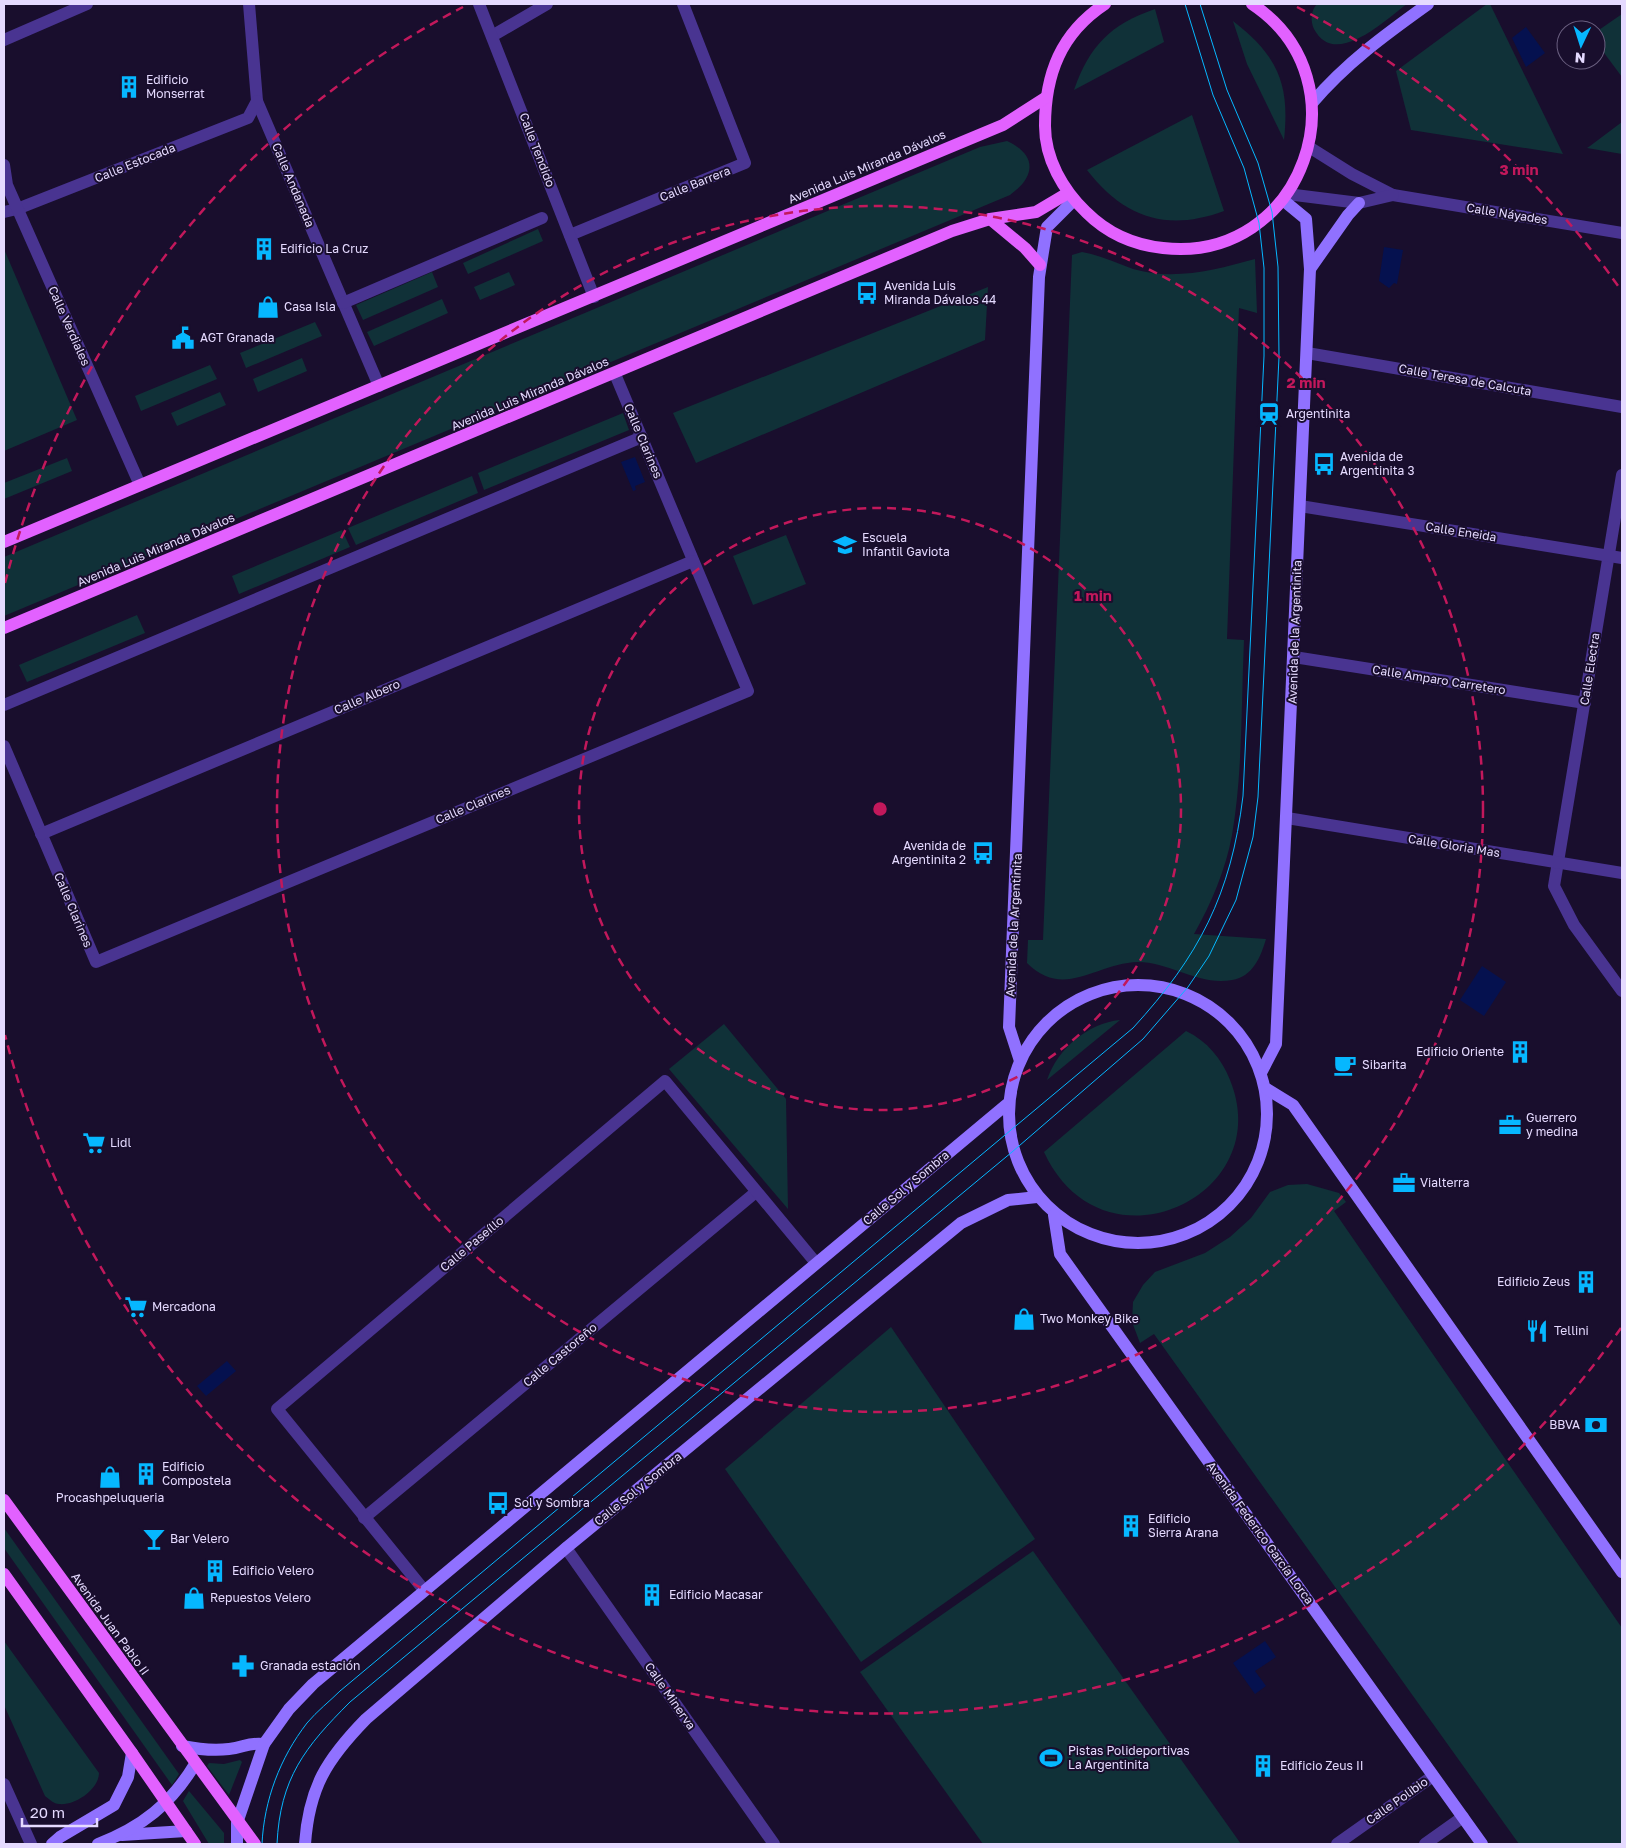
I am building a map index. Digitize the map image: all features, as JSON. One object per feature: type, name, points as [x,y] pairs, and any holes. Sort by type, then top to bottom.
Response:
[{"type":"main road","points":[[1105,4],[1075,29],[1062,48],[1051,71],[1045,98],[1045,134],[1053,165],[1071,196],[1094,221],[1119,236],[1148,246],[1178,250],[1208,246],[1234,238],[1259,223],[1285,197],[1301,171],[1309,147],[1312,128],[1312,102],[1305,71],[1293,45],[1278,25],[1252,4]]},
{"type":"main road","points":[[1312,102],[1342,70],[1371,45],[1428,4]]},
{"type":"main road","name":"Avenida Luis Miranda Dávalos","points":[[4,542],[1003,125],[1045,98]]},
{"type":"main road","name":"Avenida Luis Miranda Dávalos","points":[[4,628],[615,374],[952,231],[990,219],[1036,212],[1071,196]]},
{"type":"main road","name":"Avenida de la Argentinita","points":[[1020,1061],[1009,1027],[1040,265],[1047,227],[1071,196]]},
{"type":"main road","name":"Avenida de la Argentinita","points":[[1262,1072],[1276,1044],[1310,269],[1306,220],[1285,197]]},
{"type":"main road","points":[[1310,269],[1348,215],[1359,204]]},
{"type":"main road","points":[[990,219],[1025,248],[1040,265]]},
{"type":"main road","points":[[1129,986],[1168,989],[1184,994],[1213,1009],[1236,1030],[1255,1056],[1262,1072],[1267,1090],[1268,1135],[1252,1177],[1223,1213],[1184,1235],[1139,1244],[1094,1237],[1054,1215],[1036,1197],[1021,1174],[1007,1135],[1006,1105],[1020,1061],[1033,1037],[1056,1013],[1090,994],[1129,986]]},
{"type":"main road","points":[[1267,1090],[1292,1105],[1622,1572]]},
{"type":"main road","name":"Calle Sol y Sombra","points":[[237,1823],[264,1744],[289,1709],[313,1684],[1006,1105]]},
{"type":"main road","name":"Calle Sol y Sombra","points":[[305,1844],[307,1814],[313,1794],[327,1766],[344,1741],[366,1718],[566,1548],[961,1223],[1008,1200],[1036,1197]]},
{"type":"main road","name":"Avenida Federico García Lorca","points":[[1054,1215],[1060,1254],[1482,1844]]},
{"type":"main road","name":"Avenida Juan Pablo II","points":[[4,1500],[237,1823],[255,1844]]},
{"type":"main road","points":[[4,1574],[132,1752],[194,1844]]},
{"type":"main road","points":[[182,1746],[198,1750],[231,1749],[249,1743],[264,1744]]},
{"type":"main road","points":[[52,1844],[60,1837],[114,1805],[128,1777],[132,1752]]},
{"type":"main road","points":[[98,1844],[122,1835],[167,1803],[195,1764]]},
{"type":"main road","points":[[237,1823],[237,1844]]},
{"type":"main road","points":[[122,1835],[186,1831]]},
{"type":"street","points":[[4,40],[86,4]]},
{"type":"street","name":"Calle Andanada","points":[[249,4],[257,101],[379,386]]},
{"type":"street","name":"Calle Tendido","points":[[479,4],[594,297]]},
{"type":"street","points":[[492,36],[547,4]]},
{"type":"street","name":"Calle Barrera","points":[[570,235],[745,163],[683,4]]},
{"type":"street","name":"Calle Estocada","points":[[4,212],[18,209],[248,118],[257,101]]},
{"type":"street","name":"Calle Náyades","points":[[1309,147],[1352,174],[1393,195],[1622,233]]},
{"type":"street","name":"Calle Verdiales","points":[[4,165],[7,185],[140,485]]},
{"type":"street","name":"Calle Náyades","points":[[1285,197],[1359,204],[1393,195]]},
{"type":"street","points":[[343,303],[542,218]]},
{"type":"street","name":"Calle Teresa de Calcuta","points":[[1307,353],[1622,407]]},
{"type":"street","name":"Calle Clarines","points":[[4,746],[96,962],[748,691],[615,374]]},
{"type":"street","points":[[4,705],[642,438]]},
{"type":"street","name":"Calle Electra","points":[[1622,475],[1554,886],[1574,925],[1622,991]]},
{"type":"street","name":"Calle Eneida","points":[[1300,506],[1622,558]]},
{"type":"street","name":"Calle Albero","points":[[41,834],[693,561]]},
{"type":"street","name":"Calle Amparo Carretero","points":[[1294,658],[1584,702]]},
{"type":"street","name":"Calle Gloria Mas","points":[[1287,818],[1622,873]]},
{"type":"street","name":"Calle Paseíllo","points":[[424,1590],[277,1409],[665,1081],[816,1263]]},
{"type":"street","name":"Calle Castoreño","points":[[364,1518],[756,1192]]},
{"type":"street","name":"Calle Minerva","points":[[566,1548],[774,1844]]},
{"type":"street","name":"Calle Polibio","points":[[1337,1844],[1433,1776]]},
{"type":"street","points":[[4,1784],[30,1844]]},
{"type":"street","points":[[1425,1844],[1463,1818]]},
{"type":"green space","points":[[1317,4],[1407,4],[1360,38],[1347,43],[1334,44],[1323,40],[1314,29],[1312,16],[1313,9]]},
{"type":"green space","points":[[1487,4],[1490,4],[1563,154],[1411,130],[1396,71]]},
{"type":"green space","points":[[1155,9],[1164,42],[1074,90],[1087,61],[1104,39],[1126,22]]},
{"type":"green space","points":[[1622,14],[1622,77],[1606,55],[1606,25]]},
{"type":"green space","points":[[1233,21],[1261,46],[1278,73],[1285,103],[1284,140],[1247,64]]},
{"type":"green space","points":[[1192,115],[1224,211],[1184,220],[1165,220],[1148,216],[1132,210],[1116,200],[1087,170]]},
{"type":"green space","points":[[1622,122],[1622,154],[1587,148],[1590,146]]},
{"type":"green space","points":[[1007,141],[1024,153],[1030,166],[1025,181],[1010,195],[4,616],[4,557],[980,147]]},
{"type":"green space","points":[[538,229],[543,241],[468,274],[463,263]]},
{"type":"green space","points":[[4,249],[77,420],[4,451]]},
{"type":"green space","points":[[1082,252],[1102,257],[1133,269],[1164,274],[1194,273],[1255,259],[1257,313],[1239,308],[1227,639],[1244,640],[1241,738],[1236,811],[1222,873],[1194,934],[1266,939],[1259,959],[1251,970],[1245,975],[1232,980],[1208,980],[1162,966],[1138,962],[1123,964],[1081,977],[1054,979],[1041,974],[1027,963],[1028,940],[1043,940],[1072,255]]},
{"type":"green space","points":[[432,272],[438,287],[363,320],[356,305]]},
{"type":"green space","points":[[509,272],[515,285],[480,300],[474,287]]},
{"type":"green space","points":[[988,287],[985,340],[696,463],[673,413]]},
{"type":"green space","points":[[442,299],[448,313],[374,346],[367,332]]},
{"type":"green space","points":[[315,322],[322,336],[246,368],[240,353]]},
{"type":"green space","points":[[302,358],[307,371],[258,392],[253,379]]},
{"type":"green space","points":[[210,365],[217,379],[141,411],[135,396]]},
{"type":"green space","points":[[220,392],[226,405],[177,426],[171,413]]},
{"type":"green space","points":[[623,413],[629,430],[484,490],[478,473]]},
{"type":"green space","points":[[67,458],[72,471],[4,499],[4,483]]},
{"type":"green space","points":[[472,476],[478,493],[356,545],[348,528]]},
{"type":"green space","points":[[342,530],[350,547],[239,594],[232,576]]},
{"type":"green space","points":[[786,535],[806,584],[753,605],[733,556]]},
{"type":"green space","points":[[137,615],[145,633],[27,682],[19,665]]},
{"type":"green space","points":[[1120,1020],[1047,1080],[1058,1058],[1075,1040],[1096,1026]]},
{"type":"green space","points":[[724,1024],[786,1099],[788,1209],[669,1069]]},
{"type":"green space","points":[[1186,1031],[1201,1040],[1213,1051],[1223,1065],[1230,1080],[1238,1122],[1229,1158],[1208,1187],[1177,1207],[1141,1215],[1104,1210],[1071,1190],[1044,1152]]},
{"type":"green space","points":[[1307,1184],[1339,1193],[1346,1202],[1334,1211],[1622,1628],[1622,1844],[1519,1844],[1154,1334],[1140,1343],[1132,1322],[1133,1302],[1143,1285],[1155,1272],[1205,1253],[1230,1237],[1251,1218],[1270,1192],[1288,1185]]},
{"type":"green space","points":[[891,1327],[1035,1539],[861,1662],[725,1469]]},
{"type":"green space","points":[[4,1528],[179,1774],[172,1785],[4,1548]]},
{"type":"green space","name":"Pistas Polideportivas La Argentinita","points":[[1033,1551],[1241,1844],[983,1844],[860,1672]]},
{"type":"green space","points":[[4,1641],[99,1773],[95,1785],[79,1799],[59,1804],[45,1796],[4,1705]]},
{"type":"green space","points":[[240,1760],[242,1762],[229,1795],[207,1766],[209,1763],[224,1764]]},
{"type":"green space","points":[[189,1791],[224,1833],[224,1844],[209,1844],[183,1801]]},
{"type":"shaded area","points":[[1526,27],[1545,53],[1526,67],[1512,38]]},
{"type":"shaded area","points":[[1384,247],[1403,250],[1397,284],[1394,283],[1389,288],[1379,281]]},
{"type":"shaded area","points":[[635,457],[645,482],[635,486],[636,490],[633,491],[621,462]]},
{"type":"shaded area","points":[[1482,966],[1506,982],[1484,1016],[1460,1000]]},
{"type":"shaded area","points":[[227,1361],[236,1371],[206,1396],[197,1386]]},
{"type":"shaded area","points":[[1265,1641],[1276,1657],[1255,1671],[1266,1686],[1255,1694],[1233,1663]]},
{"type":"tram line","points":[[262,1844],[266,1811],[281,1765],[297,1736],[315,1714],[340,1691],[1133,1028],[1176,975],[1194,949],[1208,922],[1230,864],[1238,831],[1243,796],[1264,356],[1264,268],[1259,223],[1244,168],[1213,95],[1185,4]]},
{"type":"tram line","points":[[277,1844],[283,1800],[298,1765],[320,1734],[350,1702],[1012,1152],[1143,1039],[1188,987],[1209,956],[1236,900],[1253,837],[1258,797],[1279,357],[1278,267],[1272,212],[1258,163],[1227,90],[1200,4]]},
{"type":"place","name":"Edificio Monserrat","points":[[129,87]]},
{"type":"place","name":"Edificio La Cruz","points":[[264,249]]},
{"type":"place","name":"Avenida Luis Miranda Dávalos 44","points":[[867,293]]},
{"type":"place","name":"Casa Isla","points":[[268,307]]},
{"type":"place","name":"AGT Granada","points":[[183,338]]},
{"type":"place","name":"Argentinita","points":[[1269,414]]},
{"type":"place","name":"Avenida de Argentinita 3","points":[[1324,464]]},
{"type":"place","name":"Escuela Infantil Gaviota","points":[[845,545]]},
{"type":"place","name":"Avenida de Argentinita 2","points":[[983,853]]},
{"type":"place","name":"Edificio Oriente","points":[[1520,1052]]},
{"type":"place","name":"Sibarita","points":[[1345,1065]]},
{"type":"place","name":"Guerrero y medina","points":[[1510,1125]]},
{"type":"place","name":"Lidl","points":[[94,1143]]},
{"type":"place","name":"Vialterra","points":[[1404,1183]]},
{"type":"place","name":"Edificio Zeus","points":[[1586,1282]]},
{"type":"place","name":"Mercadona","points":[[136,1307]]},
{"type":"place","name":"Two Monkey Bike","points":[[1024,1319]]},
{"type":"place","name":"Tellini","points":[[1537,1331]]},
{"type":"place","name":"BBVA","points":[[1596,1425]]},
{"type":"place","name":"Edificio Compostela","points":[[146,1474]]},
{"type":"place","name":"Procashpeluqueria","points":[[110,1477]]},
{"type":"place","name":"Sol y Sombra","points":[[498,1503]]},
{"type":"place","name":"Edificio Sierra Arana","points":[[1131,1526]]},
{"type":"place","name":"Bar Velero","points":[[154,1539]]},
{"type":"place","name":"Edificio Velero","points":[[215,1571]]},
{"type":"place","name":"Edificio Macasar","points":[[652,1595]]},
{"type":"place","name":"Repuestos Velero","points":[[194,1598]]},
{"type":"place","name":"Granada estación","points":[[243,1666]]},
{"type":"place","name":"Pistas Polideportivas La Argentinita","points":[[1051,1758]]},
{"type":"place","name":"Edificio Zeus II","points":[[1263,1766]]}]
